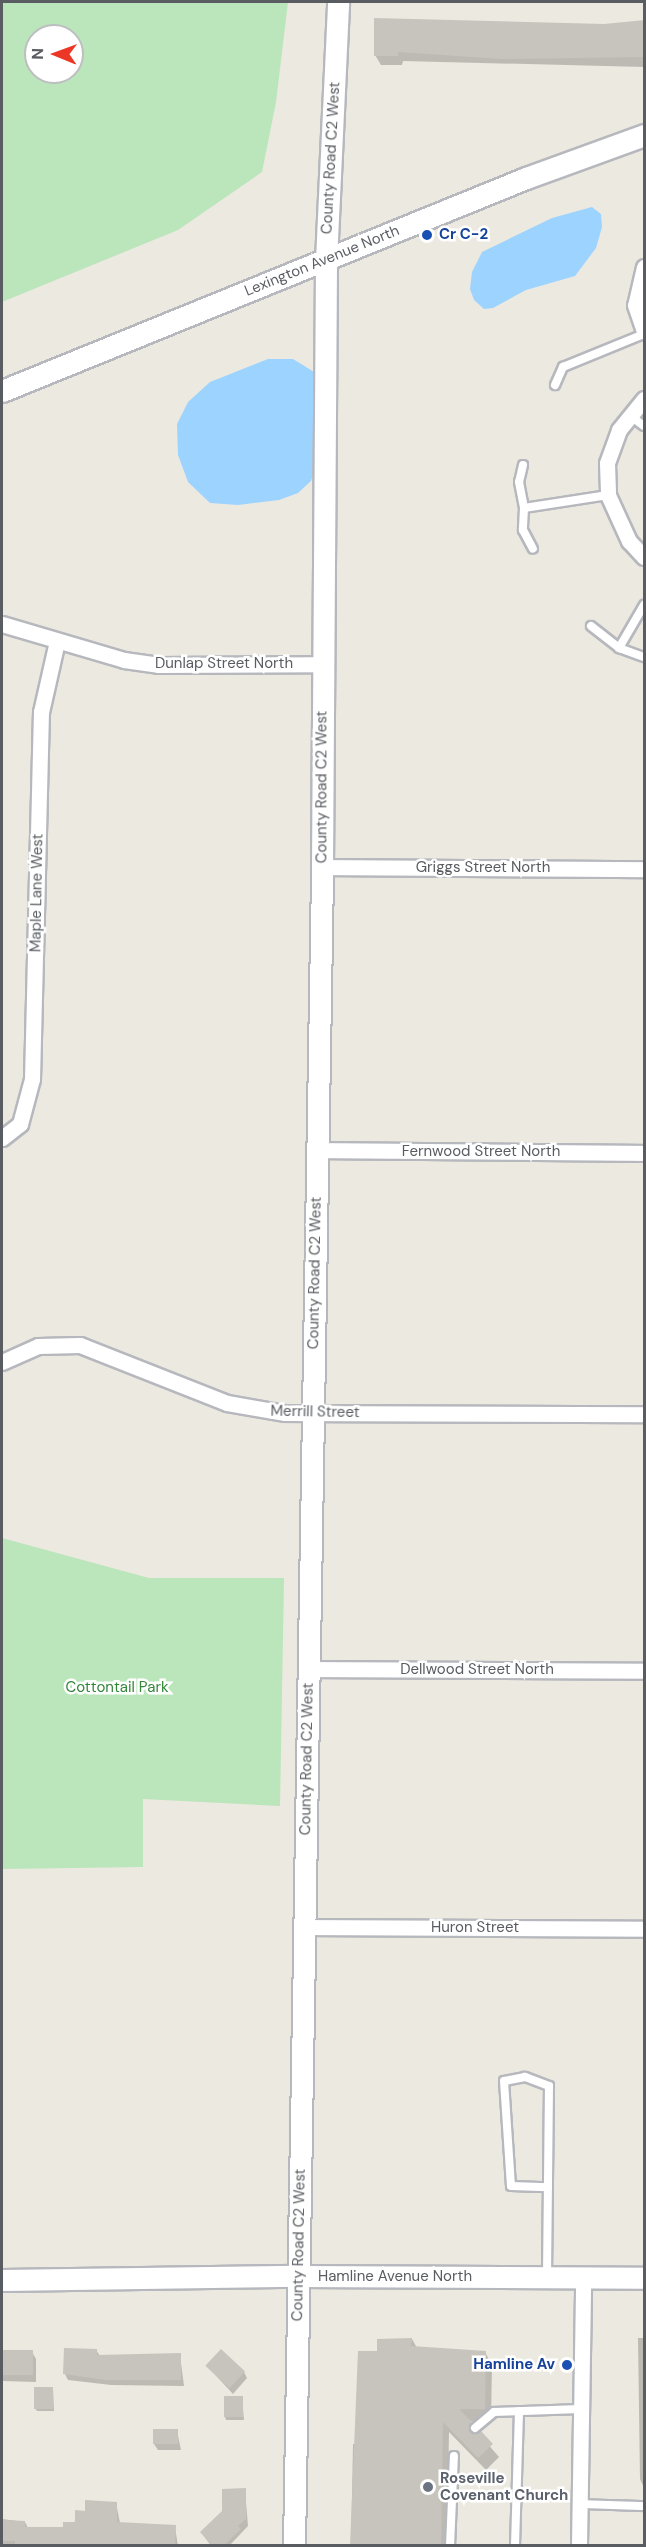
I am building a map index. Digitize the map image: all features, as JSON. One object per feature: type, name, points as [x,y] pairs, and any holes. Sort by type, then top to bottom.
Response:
[{"type":"street","name":"County Road C2 West","points":[[294,2546],[322,867],[326,260],[338,2]]},
{"type":"street","name":"Lexington Avenue North","points":[[2,391],[526,178],[645,135]]},
{"type":"street","points":[[645,267],[635,304],[645,332]]},
{"type":"street","points":[[645,399],[619,430],[607,463],[608,495],[629,541],[645,557]]},
{"type":"street","name":"Dunlap Street North","points":[[2,624],[57,641],[158,665],[322,664]]},
{"type":"street","name":"Maple Lane West","points":[[3,1138],[20,1124],[33,1079],[41,712],[57,641]]},
{"type":"street","name":"Griggs Street North","points":[[322,867],[645,869]]},
{"type":"street","name":"Fernwood Street North","points":[[317,1150],[645,1153]]},
{"type":"street","name":"Merrill Street","points":[[2,1362],[38,1346],[80,1345],[227,1402],[255,1410],[313,1413],[645,1414]]},
{"type":"street","name":"Dellwood Street North","points":[[309,1669],[645,1671]]},
{"type":"street","name":"Huron Street","points":[[304,1927],[645,1929]]},
{"type":"street","name":"Hamline Avenue North","points":[[2,2280],[298,2276],[645,2278]]},
{"type":"street","points":[[579,2546],[583,2278]]},
{"type":"lane","points":[[555,385],[563,367],[645,332]]},
{"type":"lane","points":[[631,416],[645,426]]},
{"type":"lane","points":[[523,465],[519,482],[525,508],[523,530],[532,549]]},
{"type":"lane","points":[[525,508],[608,495]]},
{"type":"lane","points":[[619,648],[645,605]]},
{"type":"lane","points":[[591,626],[619,648],[645,657]]},
{"type":"lane","points":[[547,2278],[548,2187],[549,2086],[525,2077],[504,2081],[511,2186],[548,2187]]},
{"type":"lane","points":[[475,2428],[494,2412],[581,2409]]},
{"type":"lane","points":[[514,2546],[519,2411]]},
{"type":"lane","points":[[450,2546],[454,2456]]},
{"type":"lane","points":[[580,2504],[645,2506]]},
{"type":"green space","points":[[2,2],[288,2],[276,102],[262,172],[178,230],[2,302]]},
{"type":"green space","name":"Cottontail Park","points":[[2,1538],[149,1578],[284,1578],[280,1806],[143,1799],[143,1867],[2,1869]]},
{"type":"water","points":[[592,207],[601,214],[602,227],[596,248],[575,276],[526,290],[493,308],[484,309],[474,300],[470,289],[472,272],[482,252],[552,218]]},
{"type":"water","points":[[268,359],[293,359],[319,375],[321,454],[311,481],[298,493],[279,500],[238,505],[210,503],[188,482],[178,455],[177,424],[188,402],[210,382]]},
{"type":"building","points":[[374,18],[604,24],[645,20],[645,57],[502,59],[398,52],[398,56],[374,56]]},
{"type":"building","points":[[412,2338],[411,2346],[486,2351],[485,2409],[459,2409],[472,2422],[471,2432],[481,2431],[493,2444],[478,2458],[443,2422],[441,2546],[350,2546],[358,2351],[377,2351],[377,2339]]},
{"type":"building","points":[[64,2348],[97,2349],[97,2355],[181,2353],[181,2380],[106,2380],[63,2374]]},
{"type":"building","points":[[221,2349],[245,2372],[229,2388],[205,2366]]},
{"type":"building","points":[[2,2350],[33,2350],[33,2375],[2,2375]]},
{"type":"building","points":[[34,2387],[53,2387],[53,2409],[34,2409]]},
{"type":"building","points":[[224,2396],[243,2396],[243,2417],[224,2417]]},
{"type":"building","points":[[153,2429],[178,2429],[178,2444],[153,2444]]},
{"type":"building","points":[[246,2488],[246,2519],[238,2526],[241,2529],[223,2546],[212,2546],[200,2532],[222,2511],[222,2489]]},
{"type":"building","points":[[85,2500],[117,2502],[117,2522],[176,2525],[175,2546],[15,2546],[15,2541],[2,2541],[2,2520],[25,2521],[25,2527],[63,2527],[63,2522],[75,2522],[75,2510],[85,2511]]},
{"type":"place","name":"Cr C-2","points":[[427,235]]},
{"type":"place","name":"Hamline Av","points":[[567,2365]]},
{"type":"place","name":"Roseville Covenant Church","points":[[428,2487]]}]
